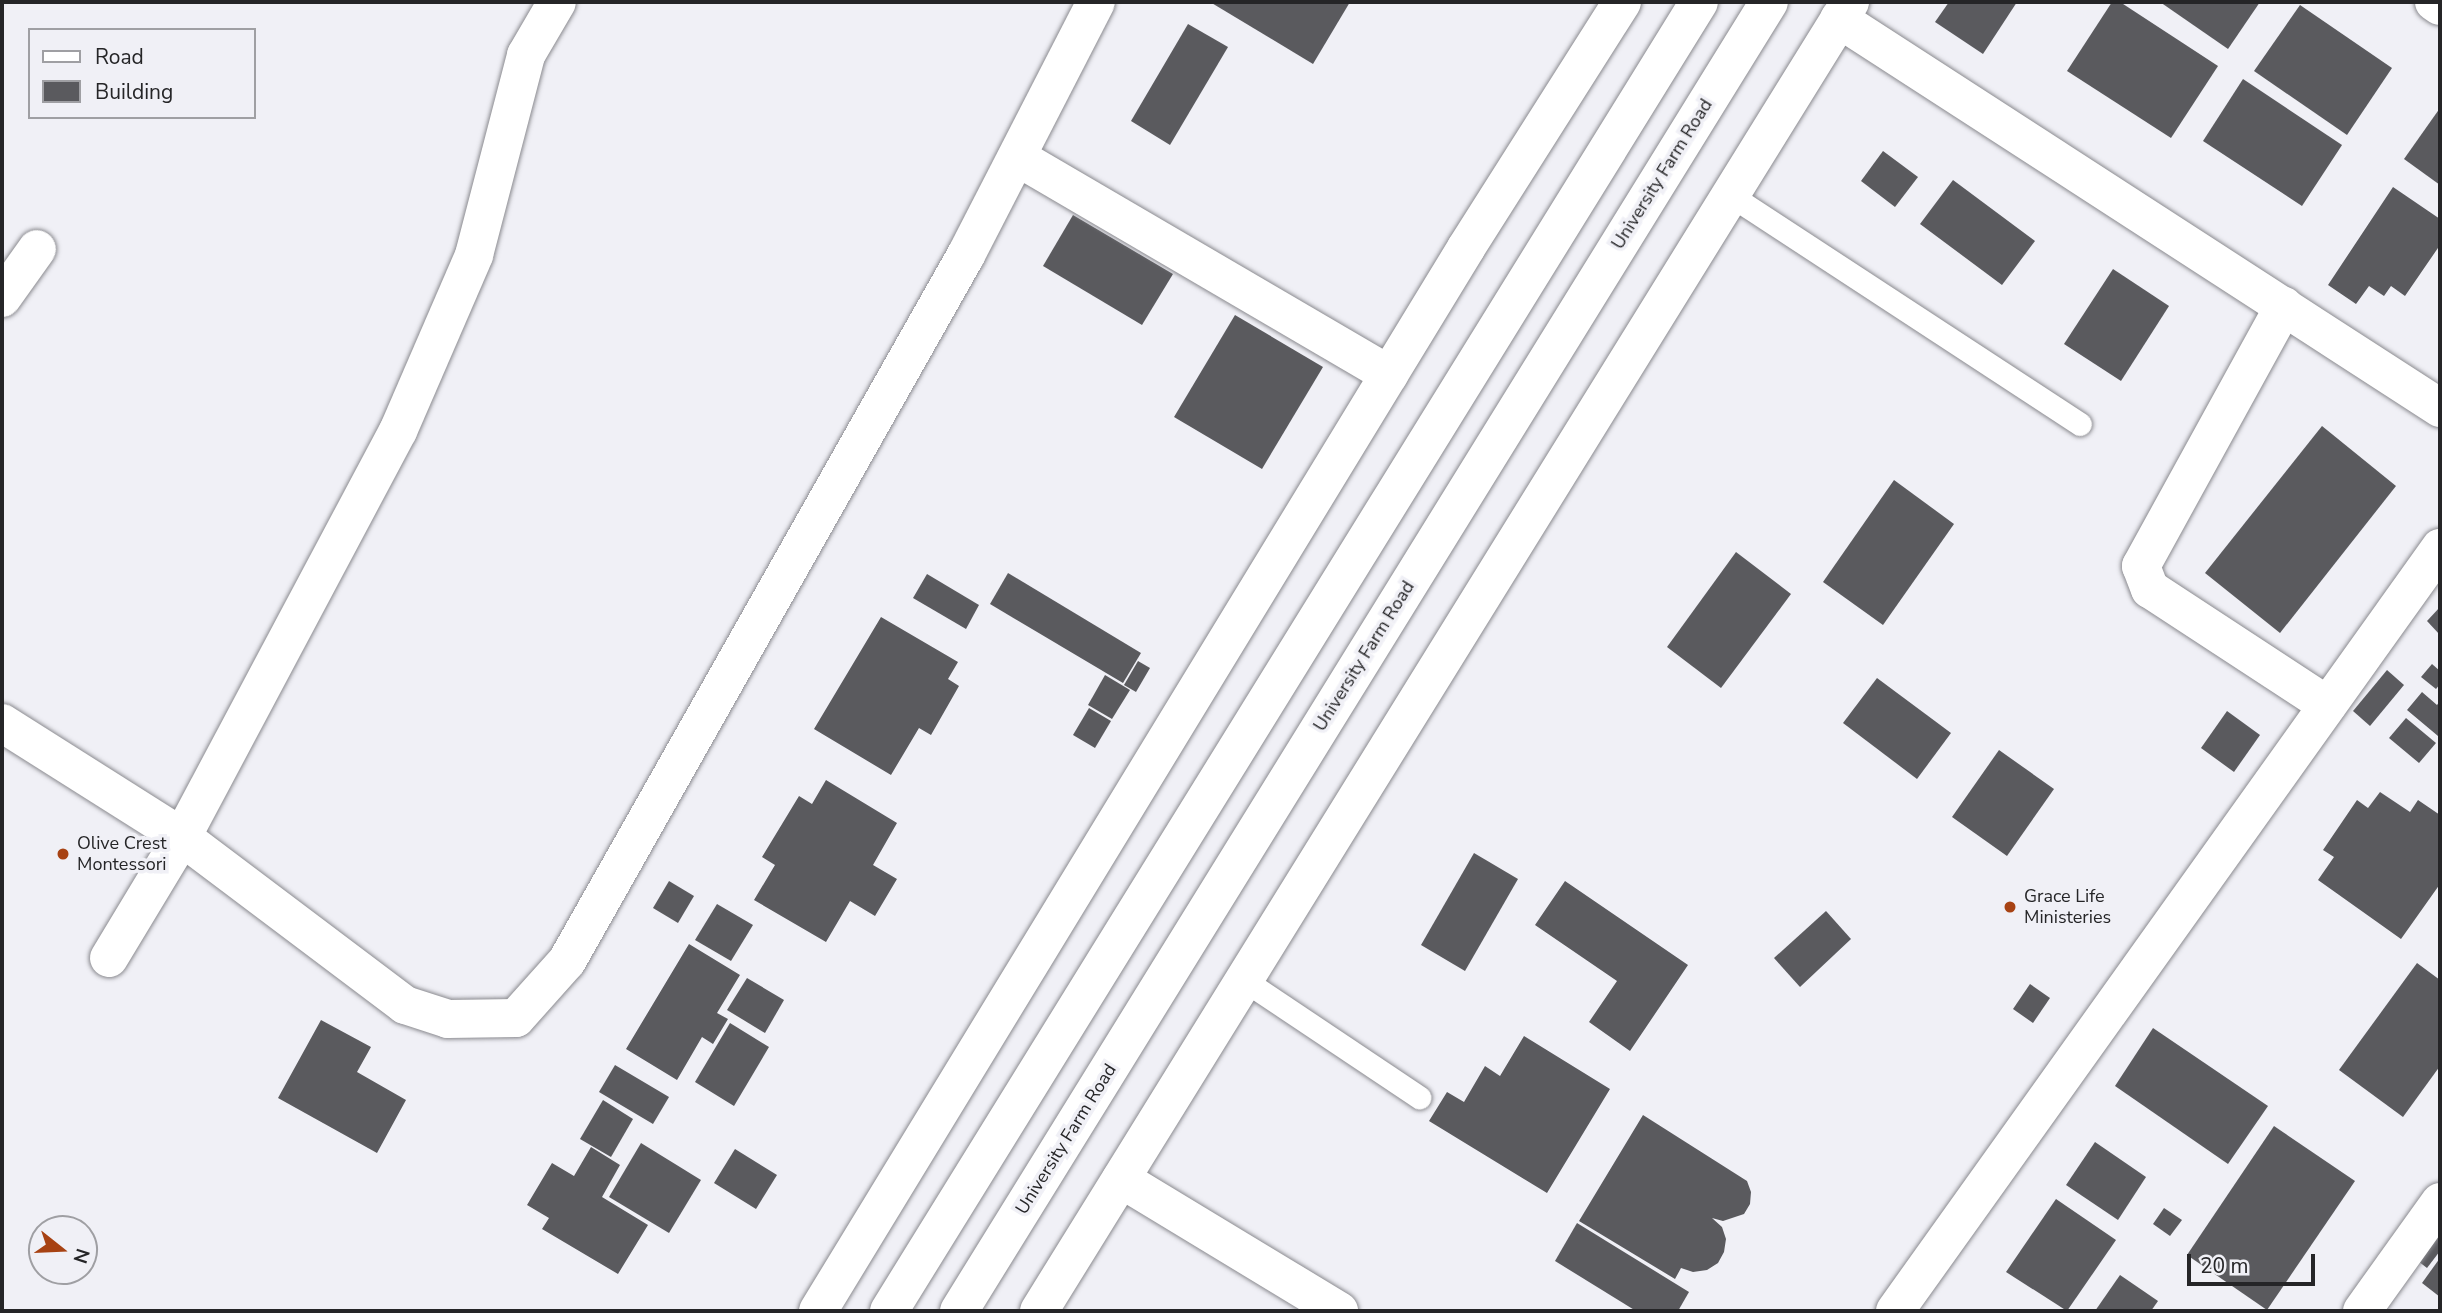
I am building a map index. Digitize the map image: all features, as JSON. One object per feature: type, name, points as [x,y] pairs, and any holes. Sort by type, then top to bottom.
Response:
[{"type":"street","points":[[108,958],[182,837],[398,431],[474,255],[526,55],[557,2]]},
{"type":"street","points":[[2,723],[182,837],[405,1005],[448,1019],[516,1018],[567,961],[966,255],[1096,2]]},
{"type":"street","points":[[818,1311],[1389,374],[1622,2]]},
{"type":"street","points":[[888,1311],[1699,2]]},
{"type":"street","name":"University Farm Road","points":[[959,1311],[1769,2]]},
{"type":"street","points":[[2434,2],[2440,6]]},
{"type":"street","points":[[1039,1311],[1845,11],[2440,408]]},
{"type":"street","points":[[1017,157],[1389,374]]},
{"type":"street","points":[[2,298],[37,249]]},
{"type":"street","points":[[2284,306],[2141,566],[2150,589],[2327,705]]},
{"type":"street","points":[[1895,1311],[2440,548]]},
{"type":"street","points":[[1121,1179],[1339,1311]]},
{"type":"street","points":[[2362,1311],[2440,1202]]},
{"type":"lane","points":[[1730,195],[2080,424]]},
{"type":"lane","points":[[1244,980],[1419,1097]]},
{"type":"building","points":[[1210,2],[1350,2],[1313,64]]},
{"type":"building","points":[[1949,2],[2017,2],[1983,54],[1935,22]]},
{"type":"building","points":[[2112,2],[2120,2],[2218,66],[2171,138],[2067,71]]},
{"type":"building","points":[[2160,2],[2260,2],[2228,49]]},
{"type":"building","points":[[2300,5],[2392,68],[2347,135],[2254,71]]},
{"type":"building","points":[[1188,24],[1228,47],[1170,145],[1131,121]]},
{"type":"building","points":[[2243,79],[2342,145],[2302,206],[2203,141]]},
{"type":"building","points":[[2440,108],[2440,185],[2404,159]]},
{"type":"building","points":[[1883,151],[1918,177],[1895,207],[1861,181]]},
{"type":"building","points":[[1953,180],[2035,241],[2002,285],[1920,224]]},
{"type":"building","points":[[2393,187],[2440,219],[2440,245],[2405,296],[2391,286],[2384,296],[2369,286],[2356,304],[2328,285]]},
{"type":"building","points":[[1073,215],[1173,274],[1142,325],[1043,266]]},
{"type":"building","points":[[2113,269],[2169,306],[2121,381],[2064,344]]},
{"type":"building","points":[[1235,315],[1323,367],[1262,469],[1174,417]]},
{"type":"building","points":[[2322,426],[2396,486],[2280,633],[2205,573]]},
{"type":"building","points":[[1894,480],[1954,524],[1883,625],[1823,582]]},
{"type":"building","points":[[1736,552],[1791,594],[1721,688],[1667,647]]},
{"type":"building","points":[[1008,573],[1141,653],[1123,683],[990,604]]},
{"type":"building","points":[[927,574],[979,605],[966,629],[913,598]]},
{"type":"building","points":[[2440,607],[2440,635],[2427,621]]},
{"type":"building","points":[[881,617],[958,662],[948,679],[959,686],[931,735],[919,728],[891,775],[814,729]]},
{"type":"building","points":[[1138,661],[1150,668],[1136,692],[1124,685]]},
{"type":"building","points":[[2432,664],[2440,671],[2440,684],[2436,689],[2421,677]]},
{"type":"building","points":[[2387,670],[2404,685],[2370,726],[2353,711]]},
{"type":"building","points":[[1105,675],[1130,690],[1112,719],[1088,705]]},
{"type":"building","points":[[1877,678],[1951,733],[1917,779],[1843,723]]},
{"type":"building","points":[[2422,692],[2437,705],[2440,701],[2438,736],[2407,710]]},
{"type":"building","points":[[1089,708],[1111,721],[1095,748],[1073,735]]},
{"type":"building","points":[[2227,711],[2260,735],[2234,772],[2201,748]]},
{"type":"building","points":[[2406,718],[2436,743],[2419,763],[2389,738]]},
{"type":"building","points":[[1999,750],[2054,789],[2007,856],[1952,817]]},
{"type":"building","points":[[826,780],[897,823],[873,865],[897,879],[875,916],[850,901],[826,942],[754,900],[775,865],[762,857],[799,796],[812,804]]},
{"type":"building","points":[[2380,792],[2410,812],[2418,800],[2440,815],[2440,884],[2401,939],[2318,880],[2334,857],[2323,850],[2357,800],[2368,808]]},
{"type":"building","points":[[1474,853],[1518,879],[1465,971],[1421,945]]},
{"type":"building","points":[[669,881],[694,896],[678,923],[653,908]]},
{"type":"building","points":[[1565,881],[1688,965],[1630,1051],[1589,1022],[1617,981],[1535,925]]},
{"type":"building","points":[[717,904],[753,925],[731,961],[695,940]]},
{"type":"building","points":[[1826,911],[1851,939],[1800,987],[1774,958]]},
{"type":"building","points":[[689,944],[740,975],[717,1013],[728,1019],[713,1044],[702,1037],[677,1080],[626,1049]]},
{"type":"building","points":[[2417,963],[2440,980],[2440,1066],[2403,1117],[2339,1070]]},
{"type":"building","points":[[747,978],[784,1000],[765,1033],[727,1010]]},
{"type":"building","points":[[2030,984],[2050,998],[2033,1023],[2013,1009]]},
{"type":"building","points":[[321,1020],[371,1047],[357,1072],[406,1100],[377,1153],[278,1098]]},
{"type":"building","points":[[730,1023],[769,1047],[734,1106],[695,1082]]},
{"type":"building","points":[[2153,1028],[2268,1106],[2228,1164],[2115,1086]]},
{"type":"building","points":[[1524,1036],[1610,1089],[1547,1193],[1429,1121],[1447,1092],[1464,1102],[1485,1066],[1500,1076]]},
{"type":"building","points":[[615,1065],[669,1097],[653,1124],[599,1092]]},
{"type":"building","points":[[603,1100],[633,1119],[611,1157],[580,1139]]},
{"type":"building","points":[[1643,1115],[1747,1181],[1751,1192],[1750,1204],[1744,1214],[1723,1221],[1712,1218],[1722,1227],[1726,1239],[1724,1252],[1718,1263],[1707,1270],[1693,1272],[1681,1268],[1675,1279],[1579,1221]]},
{"type":"building","points":[[2274,1126],[2355,1181],[2267,1310],[2187,1255]]},
{"type":"building","points":[[2095,1142],[2146,1177],[2118,1220],[2066,1185]]},
{"type":"building","points":[[641,1143],[701,1180],[669,1233],[609,1197]]},
{"type":"building","points":[[591,1147],[620,1165],[602,1197],[648,1225],[618,1274],[542,1229],[549,1218],[527,1205],[552,1163],[574,1176]]},
{"type":"building","points":[[735,1149],[777,1175],[756,1209],[714,1183]]},
{"type":"building","points":[[2056,1199],[2116,1240],[2067,1311],[2006,1272]]},
{"type":"building","points":[[2164,1208],[2182,1220],[2170,1236],[2153,1224]]},
{"type":"building","points":[[1577,1223],[1689,1292],[1678,1311],[1636,1311],[1555,1261]]},
{"type":"building","points":[[2434,1232],[2440,1237],[2440,1251],[2427,1268],[2414,1258]]},
{"type":"building","points":[[2440,1258],[2440,1297],[2422,1283]]},
{"type":"building","points":[[2120,1275],[2158,1301],[2151,1311],[2095,1311]]},
{"type":"place","name":"Olive Crest Montessori","points":[[63,854]]},
{"type":"place","name":"Grace Life Ministeries","points":[[2010,907]]}]
